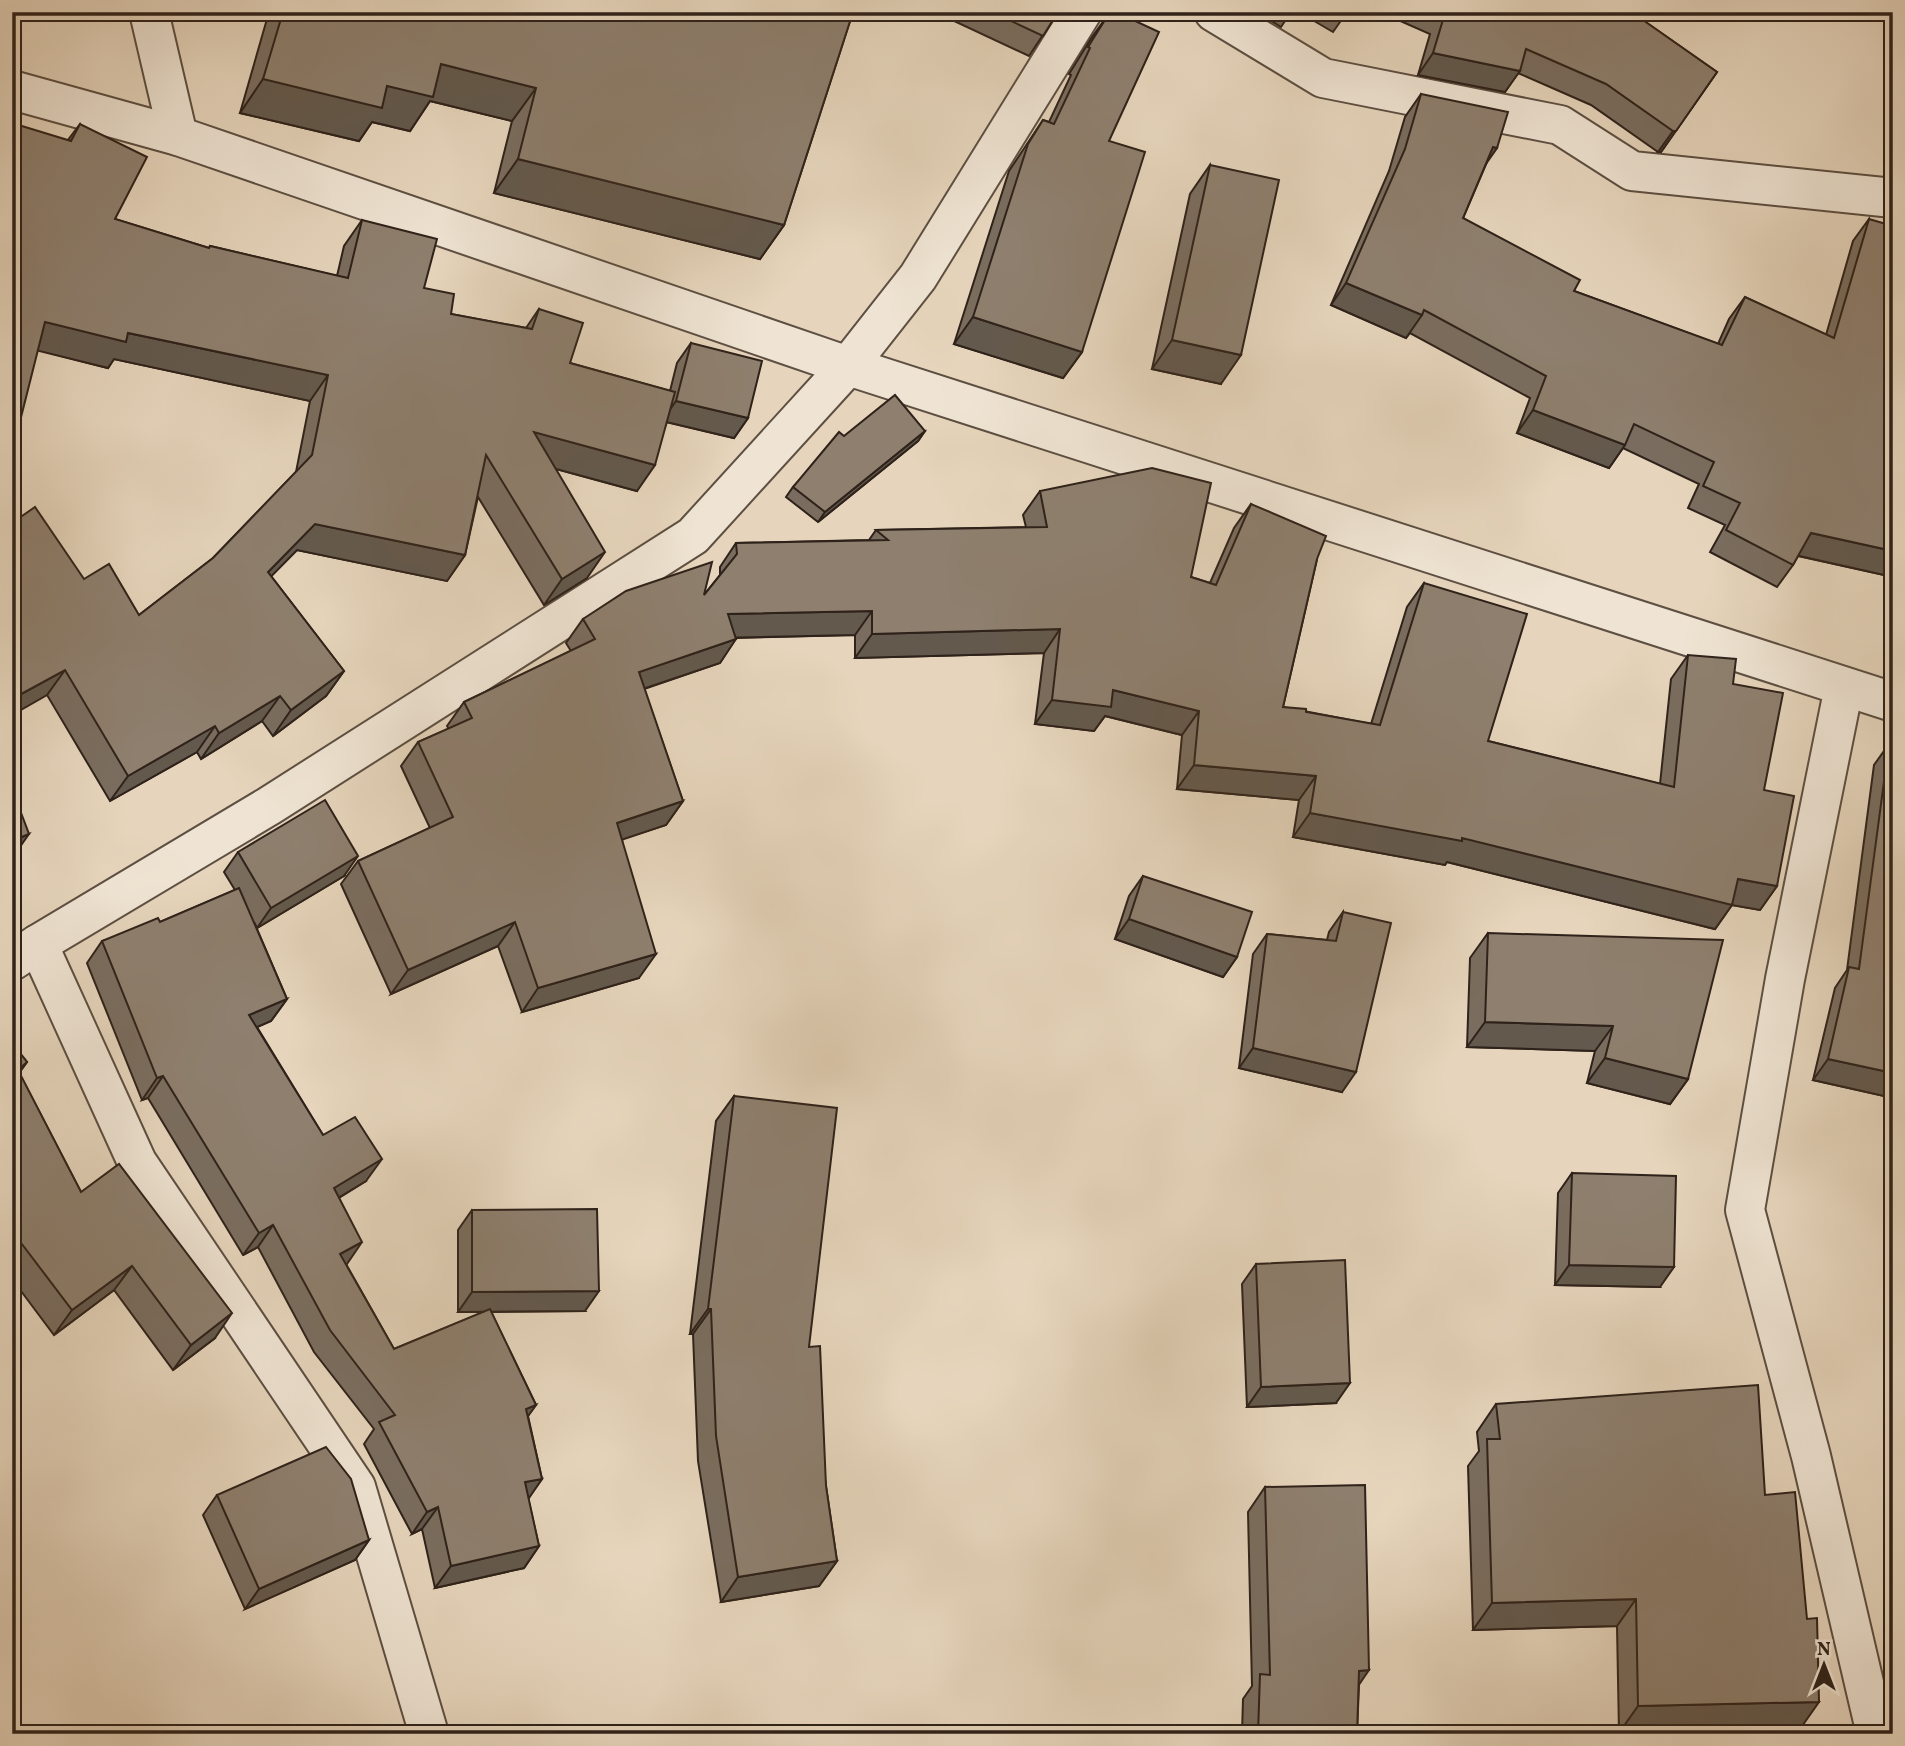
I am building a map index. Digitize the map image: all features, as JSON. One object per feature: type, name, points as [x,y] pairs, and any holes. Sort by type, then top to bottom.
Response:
[{"type":"street","points":[[149,12],[178,136]]},
{"type":"street","points":[[429,1734],[356,1487],[137,1162],[25,952],[269,806],[693,536],[848,366],[918,277],[1082,12]]},
{"type":"street","points":[[1214,12],[1323,78],[1560,125],[1632,171],[1893,198]]},
{"type":"street","points":[[12,90],[178,136],[848,366],[1893,702]]},
{"type":"street","points":[[1844,687],[1785,979],[1745,1210],[1811,1456],[1876,1734]]},
{"type":"building","points":[[283,12],[853,12],[784,225],[518,159],[536,88],[441,64],[433,97],[387,86],[382,108],[263,79]]},
{"type":"building","points":[[992,12],[1058,12],[1043,36]]},
{"type":"building","points":[[1110,12],[1116,12],[1159,32],[1109,141],[1145,152],[1082,352],[973,317],[1028,144],[1043,120],[1054,124],[1090,48],[1088,47]]},
{"type":"building","points":[[1443,12],[1643,12],[1640,18],[1717,72],[1676,131],[1673,131],[1606,84],[1526,49],[1520,71],[1433,53],[1445,13]]},
{"type":"building","points":[[1421,94],[1508,112],[1497,148],[1493,147],[1463,218],[1580,280],[1574,291],[1722,345],[1745,297],[1834,338],[1869,219],[1893,226],[1893,551],[1811,533],[1793,565],[1726,530],[1740,503],[1703,486],[1714,462],[1634,424],[1625,445],[1533,410],[1546,376],[1424,310],[1422,315],[1346,283],[1405,149]]},
{"type":"building","points":[[12,123],[71,141],[80,124],[147,157],[115,219],[209,248],[210,246],[348,278],[362,220],[437,239],[424,288],[454,294],[451,314],[532,329],[539,309],[583,323],[570,363],[675,392],[655,465],[534,432],[605,552],[562,579],[486,455],[465,555],[315,524],[268,572],[344,671],[291,710],[280,696],[219,733],[215,726],[128,776],[65,670],[12,699],[12,523],[35,507],[84,579],[109,564],[139,615],[213,558],[312,455],[328,375],[128,333],[126,342],[45,322],[12,453]]},
{"type":"building","points":[[1210,165],[1279,180],[1241,355],[1172,340]]},
{"type":"building","points":[[691,343],[762,361],[748,418],[676,401]]},
{"type":"building","points":[[895,395],[925,431],[825,512],[793,487],[839,432],[844,436]]},
{"type":"building","points":[[1152,468],[1211,483],[1191,577],[1216,585],[1251,504],[1326,536],[1317,559],[1283,707],[1306,709],[1306,712],[1380,725],[1424,583],[1527,614],[1488,741],[1674,787],[1688,655],[1736,659],[1733,684],[1783,693],[1764,790],[1794,796],[1777,886],[1738,879],[1732,905],[1462,838],[1462,841],[1310,813],[1316,776],[1194,765],[1199,711],[1113,690],[1111,707],[1052,700],[1060,629],[872,634],[872,611],[728,614],[736,639],[639,672],[683,801],[617,823],[656,954],[538,988],[515,922],[408,970],[358,861],[453,817],[418,742],[472,718],[464,702],[595,639],[583,619],[626,591],[712,562],[704,595],[737,554],[736,543],[888,540],[876,530],[1047,527],[1040,491]]},
{"type":"building","points":[[1889,744],[1893,745],[1893,1073],[1828,1059],[1849,967],[1859,969]]},
{"type":"building","points":[[12,789],[29,834],[12,841]]},
{"type":"building","points":[[325,800],[358,856],[271,908],[238,852]]},
{"type":"building","points":[[1143,876],[1252,912],[1237,957],[1129,919]]},
{"type":"building","points":[[239,888],[287,999],[249,1015],[323,1135],[355,1117],[382,1159],[334,1188],[362,1242],[340,1254],[394,1349],[490,1309],[536,1405],[526,1409],[542,1479],[525,1482],[539,1546],[451,1566],[438,1507],[427,1512],[379,1422],[395,1415],[330,1330],[273,1225],[259,1233],[163,1076],[157,1078],[102,941],[158,918],[160,922]]},
{"type":"building","points":[[1343,912],[1391,923],[1356,1072],[1253,1048],[1267,934],[1336,941]]},
{"type":"building","points":[[1488,933],[1723,940],[1688,1079],[1605,1058],[1613,1026],[1485,1022]]},
{"type":"building","points":[[12,1043],[27,1062],[18,1070],[81,1192],[119,1164],[232,1313],[191,1345],[132,1266],[72,1310],[12,1231]]},
{"type":"building","points":[[734,1096],[837,1108],[809,1347],[820,1346],[826,1486],[837,1561],[738,1577],[716,1436],[711,1309],[708,1309]]},
{"type":"building","points":[[1572,1173],[1676,1176],[1674,1267],[1569,1265]]},
{"type":"building","points":[[597,1209],[599,1291],[472,1292],[472,1210]]},
{"type":"building","points":[[1345,1260],[1350,1383],[1261,1387],[1256,1264]]},
{"type":"building","points":[[1758,1385],[1765,1495],[1795,1492],[1807,1619],[1817,1618],[1819,1702],[1638,1706],[1636,1599],[1492,1603],[1487,1439],[1500,1439],[1496,1404]]},
{"type":"building","points":[[326,1447],[351,1479],[369,1540],[259,1589],[217,1495]]},
{"type":"building","points":[[1365,1485],[1369,1670],[1359,1671],[1357,1734],[1258,1734],[1260,1674],[1270,1675],[1265,1487]]}]
